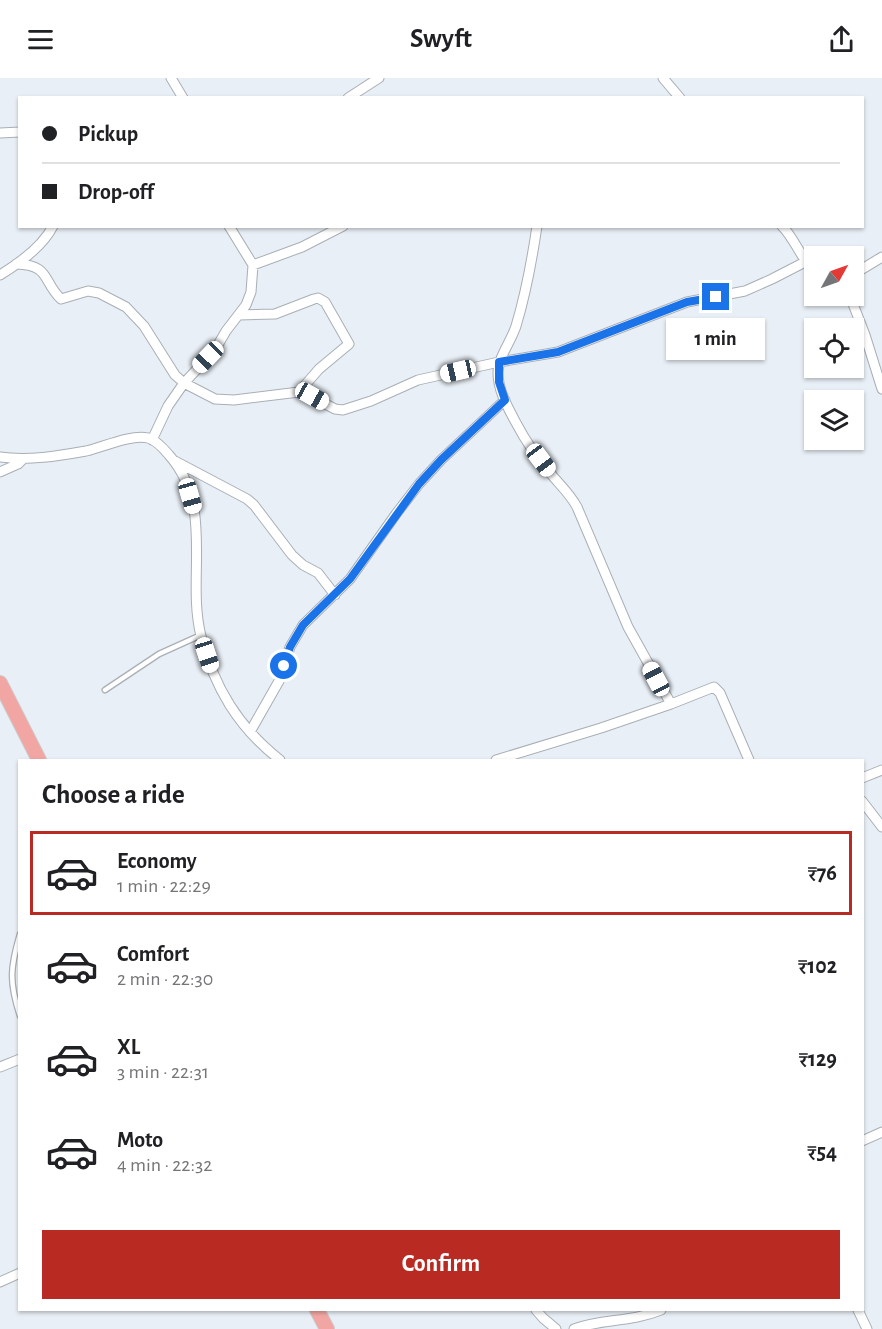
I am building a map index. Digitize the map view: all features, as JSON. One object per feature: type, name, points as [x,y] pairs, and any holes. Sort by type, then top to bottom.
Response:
[{"type":"main road","points":[[0,682],[38,759]]},
{"type":"main road","points":[[317,1311],[326,1329]]},
{"type":"street","points":[[171,78],[182,96]]},
{"type":"street","points":[[354,96],[379,78]]},
{"type":"street","points":[[663,78],[678,96]]},
{"type":"street","points":[[0,133],[18,132]]},
{"type":"street","points":[[0,275],[16,264],[49,234],[52,228]]},
{"type":"street","points":[[152,440],[168,406],[184,383],[216,350],[226,331],[246,305],[251,292],[253,265],[230,228]]},
{"type":"street","points":[[253,265],[302,247],[339,228]]},
{"type":"street","points":[[537,228],[522,307],[511,340],[499,362],[499,382],[505,400],[530,446],[567,491],[577,507],[628,627],[671,704]]},
{"type":"street","points":[[784,228],[797,244],[804,260]]},
{"type":"street","points":[[864,268],[882,257]]},
{"type":"street","points":[[16,264],[35,267],[44,273],[61,299],[88,291],[99,293],[126,307],[139,319],[169,367],[184,383],[216,399],[299,393],[312,396],[335,409],[344,410],[371,402],[418,380],[558,352],[687,302],[745,291],[804,263]]},
{"type":"street","points":[[239,315],[266,316],[318,298],[325,302],[349,344],[319,369],[299,393]]},
{"type":"street","points":[[854,306],[882,389]]},
{"type":"street","points":[[250,732],[279,681],[290,647],[297,634],[358,569],[419,484],[505,400]]},
{"type":"street","points":[[0,458],[23,459],[86,451],[138,437],[152,440],[175,461],[247,499],[292,555],[303,565],[318,573],[335,594]]},
{"type":"street","points":[[0,472],[18,464],[23,459]]},
{"type":"street","points":[[175,461],[186,484],[193,507],[198,540],[197,609],[201,635],[223,697],[250,732],[279,759]]},
{"type":"street","points":[[499,759],[602,728],[671,704],[709,687],[717,689],[748,759]]},
{"type":"street","points":[[864,777],[882,770]]},
{"type":"street","points":[[864,804],[882,827]]},
{"type":"street","points":[[0,1067],[18,1060]]},
{"type":"street","points":[[864,1140],[882,1132]]},
{"type":"street","points":[[0,1282],[18,1274]]},
{"type":"street","points":[[537,1311],[556,1329]]},
{"type":"street","points":[[573,1329],[590,1323],[634,1319],[658,1311]]},
{"type":"street","points":[[858,1311],[867,1329]]},
{"type":"lane","points":[[105,690],[159,654],[201,635]]},
{"type":"lane","points":[[18,942],[11,969],[11,984],[18,1009]]},
{"type":"route","points":[[284,666],[290,647],[303,625],[350,579],[419,484],[505,400],[499,382],[499,362],[558,352],[687,302],[716,297]]}]
